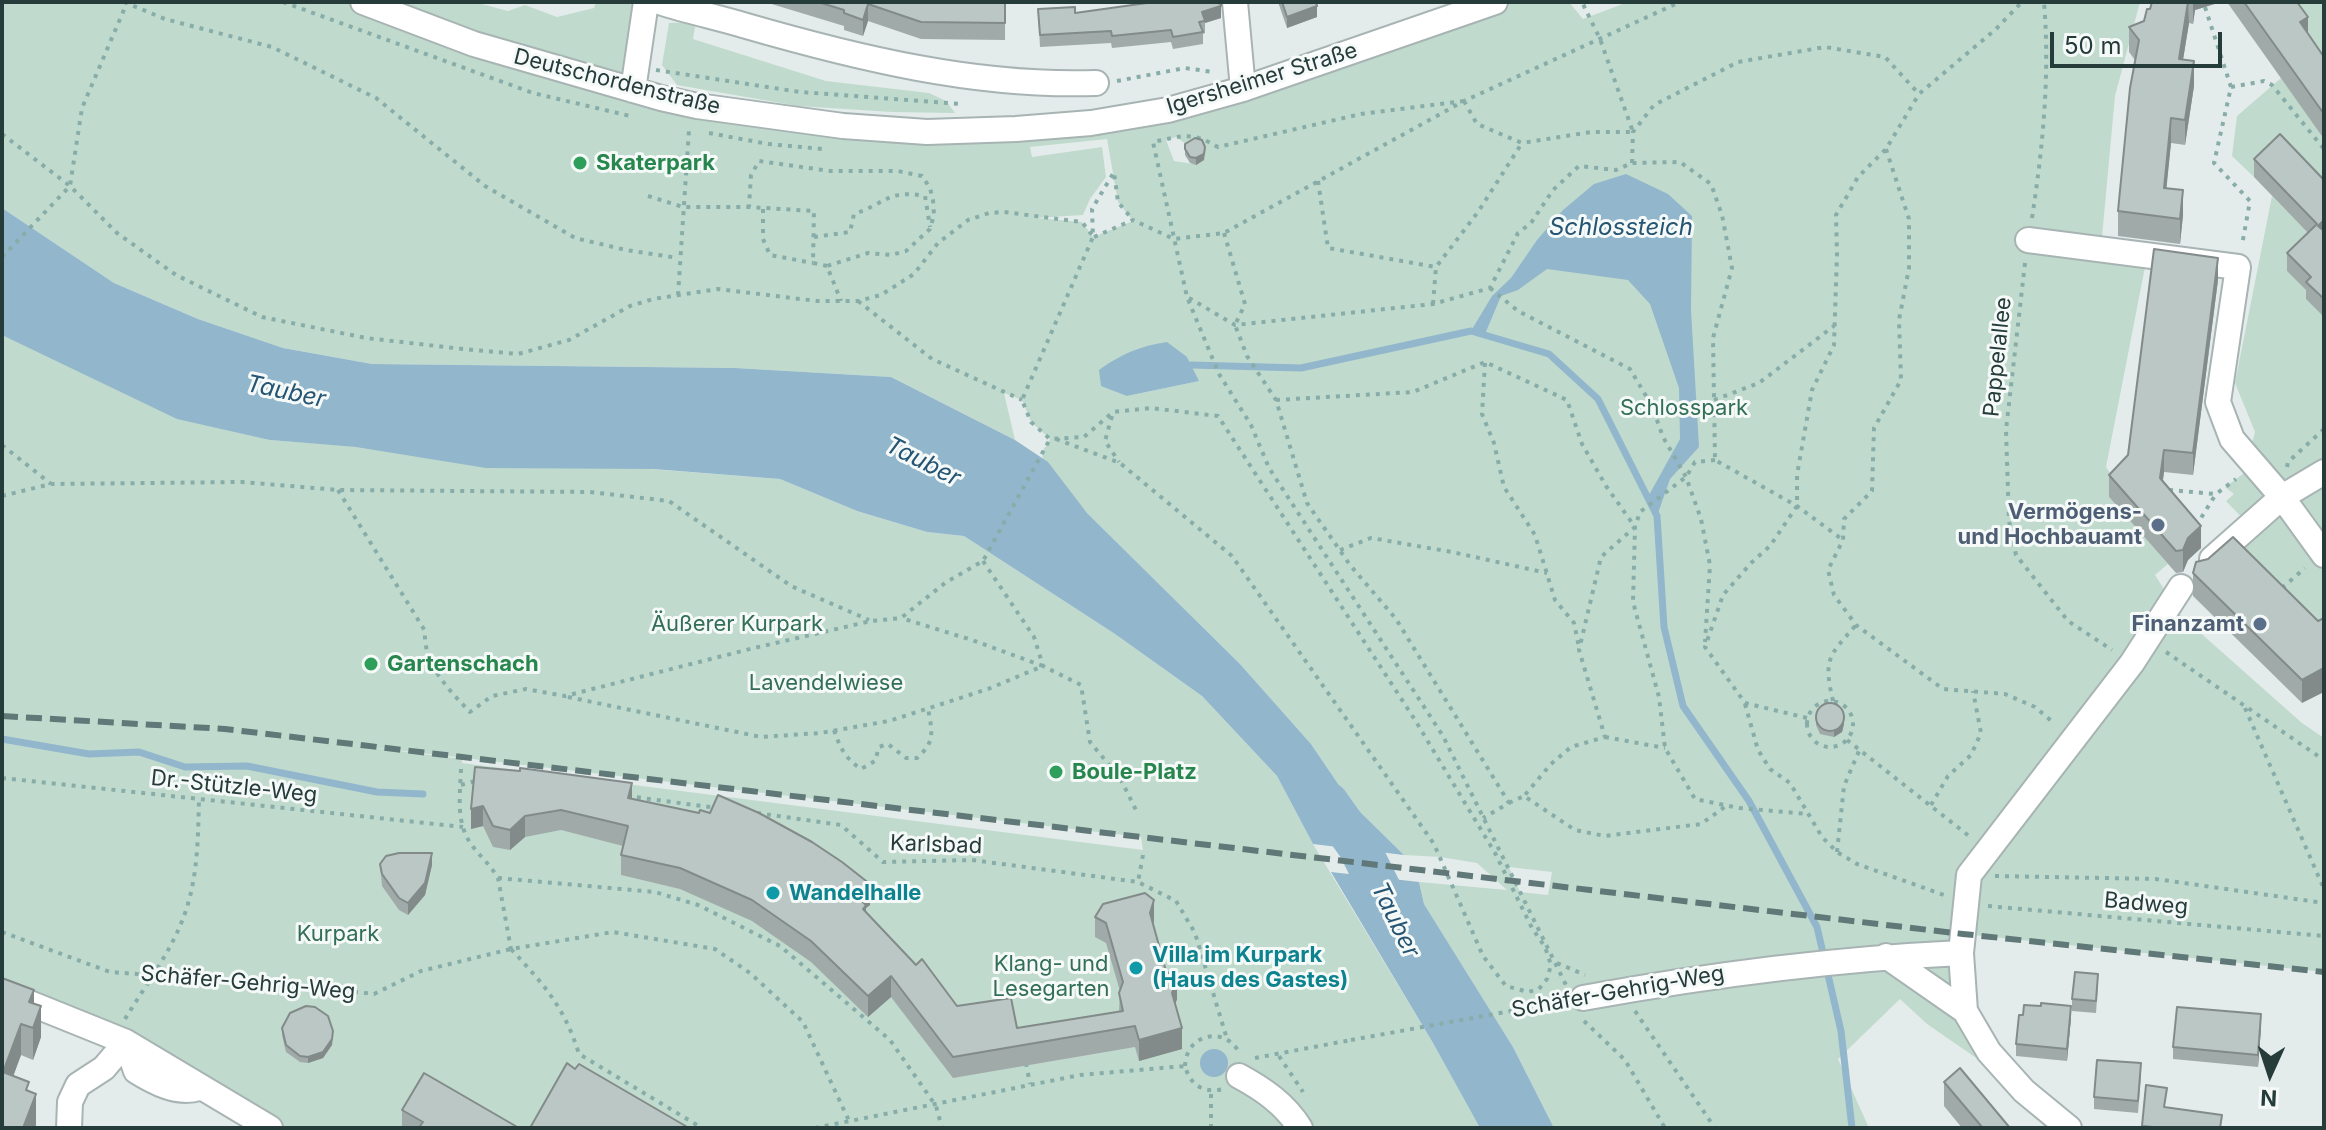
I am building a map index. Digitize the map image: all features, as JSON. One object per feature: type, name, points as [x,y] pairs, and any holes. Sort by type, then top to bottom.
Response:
[{"type":"street","name":"Deutschordenstraße","points":[[363,2],[474,44],[635,78],[697,106],[843,126],[927,132]]},
{"type":"street","points":[[635,78],[646,2]]},
{"type":"street","points":[[660,2],[811,44],[925,71],[1055,85],[1096,83]]},
{"type":"street","points":[[1235,2],[1243,89]]},
{"type":"street","name":"Igersheimer Straße","points":[[927,132],[1091,123],[1168,110],[1243,89],[1495,2]]},
{"type":"street","points":[[2028,240],[2238,267],[2218,402],[2232,439],[2282,497],[2323,554]]},
{"type":"street","points":[[2069,1128],[2024,1091],[1989,1052],[1965,1011],[1961,953],[1969,875],[2132,663],[2183,586],[2282,497],[2324,472]]},
{"type":"street","name":"Schäfer-Gehrig-Weg","points":[[1583,998],[1744,970],[1961,953]]},
{"type":"street","points":[[1880,957],[1965,1011]]},
{"type":"street","points":[[2,992],[126,1042],[270,1128]]},
{"type":"street","points":[[69,1128],[70,1102],[78,1085],[104,1068],[126,1042]]},
{"type":"street","points":[[1240,1067],[1291,1113],[1300,1128]]},
{"type":"path","points":[[1582,2],[1600,39],[1633,132],[1632,163]]},
{"type":"path","points":[[1022,400],[1093,237],[1092,209],[1114,172],[1118,202],[1133,220],[1174,239],[1224,233],[1464,101],[1680,2]]},
{"type":"path","points":[[1705,647],[1723,595],[1770,546],[1797,506],[1797,475],[1812,390],[1834,345],[1836,215],[1858,177],[1886,149],[1919,94],[1996,29],[2022,2]]},
{"type":"path","name":"Pappelallee","points":[[2044,2],[2048,44],[2046,107],[2006,430],[2009,521],[2016,555],[2068,621],[2132,663]]},
{"type":"path","points":[[2,257],[70,186],[82,108],[125,3],[165,19],[272,47],[376,98],[485,186],[575,238],[678,258]]},
{"type":"path","points":[[2205,7],[2231,87],[2214,163],[2250,201],[2238,267]]},
{"type":"path","points":[[1633,132],[1654,105],[1738,62],[1825,47],[1885,57],[1919,94]]},
{"type":"path","points":[[1096,83],[1185,68],[1213,72]]},
{"type":"path","points":[[635,78],[960,104]]},
{"type":"path","points":[[2231,87],[2264,81],[2272,85],[2324,149]]},
{"type":"path","points":[[1464,101],[1477,124],[1522,143],[1591,132],[1633,132]]},
{"type":"path","points":[[1464,101],[1361,114],[1218,147],[1201,137],[1186,135],[1153,142],[1187,297],[1219,374],[1251,425],[1269,468],[1443,736],[1520,889]]},
{"type":"path","points":[[678,295],[678,258],[689,130]]},
{"type":"path","points":[[2,134],[70,186],[117,233],[176,275],[262,317],[366,338],[518,354],[569,340],[630,306],[678,295],[718,289],[817,301],[858,301],[881,295],[914,274],[938,243],[968,220],[989,213],[1004,212],[1082,222],[1093,237]]},
{"type":"path","points":[[1433,304],[1436,267],[1478,212],[1522,143]]},
{"type":"path","points":[[1886,149],[1909,219],[1909,268],[1899,320],[1901,380],[1874,428],[1872,491],[1844,519],[1843,540],[1828,570],[1834,595],[1856,625],[1943,689],[2005,694],[2079,730]]},
{"type":"path","points":[[749,207],[751,175],[759,161],[830,171],[898,171],[922,176],[930,188],[934,215],[930,229],[906,251],[891,255],[868,253],[827,266],[770,255],[763,239],[763,209]]},
{"type":"path","points":[[1491,290],[1518,233],[1531,223],[1553,190],[1579,166],[1616,170],[1632,163],[1680,162],[1711,184],[1722,215],[1732,268],[1713,338],[1715,460]]},
{"type":"path","points":[[1318,180],[1328,248],[1436,267]]},
{"type":"path","points":[[814,237],[850,232],[854,214],[869,209],[887,197],[905,192],[925,196],[930,229]]},
{"type":"path","points":[[648,196],[683,207],[814,211],[813,263]]},
{"type":"path","points":[[1093,237],[1133,220]]},
{"type":"path","points":[[1224,233],[1245,304],[1235,325],[1247,356],[1276,400],[1307,503],[1340,550],[1396,619],[1509,803]]},
{"type":"path","points":[[827,266],[841,301]]},
{"type":"path","points":[[1187,297],[1235,325],[1433,304],[1491,290]]},
{"type":"path","points":[[1491,290],[1518,311],[1630,369],[1652,406],[1663,437],[1686,477],[1701,519],[1710,565],[1705,647],[1745,703],[1758,750],[1770,769],[1790,783],[1822,837],[1837,852]]},
{"type":"path","points":[[858,301],[932,359],[1022,400],[1031,422],[1053,439],[1120,463]]},
{"type":"path","points":[[1714,400],[1759,383],[1835,325]]},
{"type":"path","points":[[1276,400],[1413,392],[1485,362],[1567,400],[1582,444],[1635,527],[1633,602],[1659,697],[1665,748],[1695,799],[1739,808],[1808,814]]},
{"type":"path","points":[[1485,362],[1482,414],[1494,443],[1504,487],[1535,535],[1555,600],[1574,623],[1605,737]]},
{"type":"path","points":[[901,618],[945,583],[985,558],[1042,452],[1053,439],[1084,437],[1113,412],[1151,408],[1218,416],[1231,431],[1415,720],[1495,853],[1532,928],[1545,947],[1551,965],[1547,979],[1539,989],[1528,992],[1506,986],[1483,956],[1434,844],[1232,556],[1120,463],[1105,441],[1113,412]]},
{"type":"path","points":[[2,445],[51,484]]},
{"type":"path","points":[[1579,650],[1601,557],[1635,527],[1643,510],[1686,477],[1695,462],[1715,460],[1797,506],[1843,540]]},
{"type":"path","points":[[2191,534],[2216,494],[2254,466]]},
{"type":"path","points":[[2,496],[51,484],[242,482],[338,490],[590,492],[669,501],[791,586],[871,621]]},
{"type":"path","points":[[2155,489],[2216,494]]},
{"type":"path","points":[[338,490],[425,631],[424,645],[443,682],[470,712],[492,696],[526,689],[761,737],[889,721],[988,689],[1043,666]]},
{"type":"path","points":[[1340,550],[1371,538],[1547,573]]},
{"type":"path","points":[[2281,589],[2323,554]]},
{"type":"path","points":[[985,558],[1034,637],[1043,666]]},
{"type":"path","points":[[565,696],[871,621],[901,618],[1043,666],[1081,685],[1090,742],[1120,778],[1138,814]]},
{"type":"path","points":[[1833,701],[1828,680],[1830,654],[1856,625]]},
{"type":"path","points":[[2147,639],[2324,760]]},
{"type":"path","points":[[1931,805],[1948,776],[1971,755],[1981,733],[1973,691]]},
{"type":"path","points":[[1833,701],[1840,703],[1850,713],[1853,727],[1847,740],[1833,747],[1819,744],[1808,733],[1807,718],[1814,707],[1833,701]]},
{"type":"path","points":[[1745,703],[1807,718]]},
{"type":"path","points":[[2243,705],[2324,889]]},
{"type":"path","points":[[834,730],[841,749],[861,769],[875,761],[879,747],[888,744],[906,758],[917,758],[930,747],[932,732],[928,708]]},
{"type":"path","points":[[1483,818],[1524,796],[1551,764],[1571,747],[1605,737],[1665,748]]},
{"type":"path","points":[[1847,740],[1986,850]]},
{"type":"path","points":[[1837,852],[1844,786],[1859,751]]},
{"type":"path","points":[[461,769],[460,822],[472,845],[498,878],[511,949],[552,994],[572,1031],[579,1054],[702,1128]]},
{"type":"path","name":"Dr.-Stützle-Weg","points":[[2,778],[463,827]]},
{"type":"path","points":[[461,785],[482,780]]},
{"type":"path","points":[[619,795],[730,810]]},
{"type":"path","points":[[1524,796],[1575,830],[1605,836],[1701,824],[1726,806]]},
{"type":"path","points":[[126,1042],[123,1021],[184,918],[193,882],[199,799]]},
{"type":"path","name":"Karlsbad","points":[[746,812],[841,825],[883,862],[972,860],[1138,882],[1176,901],[1195,933],[1227,1039]]},
{"type":"path","name":"Badweg","points":[[1837,852],[1857,864],[1965,902],[2324,936]]},
{"type":"path","points":[[1138,882],[1143,855]]},
{"type":"path","points":[[1969,875],[2156,879],[2324,903]]},
{"type":"path","points":[[498,878],[655,892],[698,905],[780,946],[890,1040],[936,1106],[942,1128]]},
{"type":"path","name":"Schäfer-Gehrig-Weg","points":[[2,932],[110,972],[374,994],[421,971],[511,949],[613,932],[715,949],[750,973],[803,1022],[850,1123]]},
{"type":"path","points":[[1622,991],[1715,1128]]},
{"type":"path","name":"Schäfer-Gehrig-Weg","points":[[1211,1091],[1231,1085],[1240,1067],[1351,1040],[1583,998]]},
{"type":"path","points":[[1211,1128],[1211,1091],[1198,1087],[1192,1081],[1185,1066],[1187,1052],[1199,1039],[1215,1035],[1227,1039],[1237,1048],[1240,1067]]},
{"type":"path","points":[[1024,1054],[1030,1084]]},
{"type":"path","points":[[815,1128],[1080,1075],[1185,1066]]},
{"type":"green space","name":"Schlosspark","points":[[2,2],[474,2],[508,11],[525,5],[557,17],[594,8],[596,2],[646,2],[633,89],[843,126],[1091,123],[1495,2],[1569,2],[1583,19],[1628,2],[2140,2],[2115,96],[2101,248],[2145,267],[2106,467],[2119,486],[2109,497],[2168,564],[2155,575],[2171,600],[2169,605],[2302,723],[2324,738],[2324,972],[1964,934],[1965,1011],[2024,1091],[1927,1024],[1900,999],[1838,1059],[1869,1128],[1554,1128],[1513,1047],[1424,904],[1419,882],[1507,890],[1477,863],[1404,855],[1351,803],[1311,744],[1240,664],[1087,513],[1043,459],[1042,452],[1050,439],[1031,422],[1022,400],[1004,393],[1015,440],[891,377],[735,368],[372,364],[283,348],[198,319],[114,283],[2,208]],"holes":[[[1176,137],[1189,146],[1204,149],[1203,161],[1194,164],[1174,161],[1166,140]],[[1107,139],[1118,202],[1133,221],[1093,237],[1082,222],[1036,218],[1083,215],[1106,177],[1102,147],[1032,157],[1030,147]],[[1187,357],[1198,381],[1127,396]],[[1509,867],[1552,872],[1548,895],[1520,892]]]},
{"type":"green space","points":[[2280,2],[2324,2],[2324,84]]},
{"type":"green space","points":[[696,22],[693,39],[826,81],[929,93],[946,101],[955,113],[798,106],[677,85],[662,65],[669,23]]},
{"type":"green space","points":[[2281,78],[2324,137],[2324,198],[2254,177],[2232,156],[2237,116]]},
{"type":"green space","points":[[2272,196],[2317,242],[2311,295],[2324,315],[2324,650],[2226,554],[2250,526],[2226,501],[2234,494],[2225,487],[2254,466],[2248,458],[2255,432],[2235,383]]},
{"type":"green space","points":[[2,335],[270,440],[780,479],[857,511],[927,532],[964,536],[1115,634],[1202,696],[1277,776],[1313,844],[1433,1043],[1480,1128],[270,1128],[2,992]],"holes":[[[344,744],[1141,837],[1143,850],[462,763],[462,759]]]},
{"type":"water","name":"Schlossteich","points":[[1626,174],[1668,194],[1692,216],[1691,310],[1699,447],[1670,479],[1657,516],[1648,497],[1680,439],[1679,388],[1650,304],[1628,280],[1547,269],[1518,290],[1501,296],[1485,334],[1471,331],[1492,296],[1511,278],[1537,240],[1563,210],[1594,184]]},
{"type":"water","points":[[2,208],[114,283],[198,319],[283,348],[372,364],[735,368],[891,377],[1015,440],[1048,462],[1087,513],[1240,664],[1311,744],[1351,803],[1404,855],[1313,844],[1277,776],[1202,696],[1115,634],[964,536],[927,532],[857,511],[780,479],[653,469],[486,468],[356,447],[270,440],[177,419],[2,335]]},
{"type":"water","points":[[1167,342],[1187,357],[1199,381],[1127,396],[1101,386],[1099,370],[1107,364],[1139,348]]},
{"type":"water","points":[[1331,872],[1419,882],[1424,904],[1513,1047],[1554,1128],[1480,1128]]},
{"type":"water","points":[[1214,1049],[1224,1053],[1228,1063],[1224,1073],[1214,1077],[1204,1073],[1200,1063],[1204,1053]]},
{"type":"building","points":[[818,2],[1005,2],[1005,23],[921,22],[868,4],[863,20]]},
{"type":"building","points":[[1154,2],[1215,2],[1221,6],[1202,12],[1205,21],[1199,22],[1203,32],[1173,37],[1171,30],[1112,36],[1111,31],[1040,35],[1038,9],[1075,7],[1075,13]]},
{"type":"building","points":[[1282,2],[1316,2],[1317,6],[1287,17]]},
{"type":"building","points":[[2152,2],[2188,2],[2179,59],[2194,61],[2185,120],[2171,118],[2164,188],[2183,190],[2180,219],[2118,211],[2130,88],[2139,40],[2129,27],[2144,21]]},
{"type":"building","points":[[2244,2],[2297,2],[2308,17],[2300,22],[2324,57],[2324,114]]},
{"type":"building","points":[[2280,134],[2324,180],[2324,220],[2318,226],[2324,231],[2323,298],[2306,282],[2311,277],[2287,253],[2317,224],[2254,159]]},
{"type":"building","points":[[1195,138],[1202,140],[1205,147],[1204,154],[1196,158],[1190,157],[1185,149],[1185,144]]},
{"type":"building","points":[[2154,249],[2218,258],[2193,453],[2164,450],[2160,478],[2201,526],[2188,538],[2183,550],[2176,551],[2109,475],[2128,455]]},
{"type":"building","name":"Finanzamt","points":[[2233,537],[2318,621],[2324,618],[2324,668],[2302,680],[2193,573],[2196,562],[2208,559]]},
{"type":"building","points":[[1830,703],[1840,707],[1844,717],[1840,727],[1830,731],[1820,727],[1816,717],[1820,707]]},
{"type":"building","points":[[475,767],[520,771],[520,768],[632,783],[628,798],[699,813],[700,810],[710,813],[718,795],[759,813],[812,842],[870,884],[858,898],[866,905],[863,909],[916,965],[922,959],[957,1006],[1011,998],[1017,1028],[1123,1011],[1119,993],[1123,982],[1106,923],[1095,917],[1103,904],[1145,893],[1154,900],[1150,913],[1166,971],[1177,979],[1172,993],[1182,1028],[1139,1040],[1135,1026],[953,1057],[891,976],[868,996],[811,941],[752,900],[680,868],[621,855],[628,826],[561,810],[525,816],[510,830],[493,826],[483,806],[471,809]]},
{"type":"building","points":[[432,853],[425,883],[408,903],[399,898],[382,874],[380,864],[386,856]]},
{"type":"building","points":[[2075,972],[2098,974],[2096,1001],[2072,999]]},
{"type":"building","points":[[2,978],[34,990],[29,1002],[41,1006],[33,1028],[21,1024],[3,1072],[29,1082],[26,1090],[36,1094],[23,1128],[2,1128]]},
{"type":"building","points":[[2041,1003],[2071,1006],[2067,1049],[2016,1044],[2019,1015],[2023,1015],[2024,1005],[2041,1006]]},
{"type":"building","points":[[306,1006],[315,1007],[328,1016],[333,1031],[332,1039],[323,1052],[308,1057],[300,1056],[286,1045],[282,1028],[290,1013]]},
{"type":"building","points":[[2177,1007],[2261,1014],[2258,1055],[2173,1047]]},
{"type":"building","points":[[2097,1060],[2141,1063],[2138,1101],[2094,1097]]},
{"type":"building","points":[[567,1063],[575,1069],[579,1064],[689,1128],[530,1128]]},
{"type":"building","points":[[1960,1068],[2010,1128],[1981,1128],[1944,1082]]},
{"type":"building","points":[[424,1073],[519,1128],[423,1128],[420,1126],[423,1122],[402,1110]]},
{"type":"building","points":[[2146,1085],[2167,1088],[2164,1107],[2222,1115],[2220,1128],[2142,1126]]},
{"type":"waterway","points":[[1191,365],[1301,368],[1471,331],[1549,354],[1598,399],[1657,516],[1664,627],[1683,706],[1749,801],[1817,927],[1841,1031],[1852,1128]]},
{"type":"waterway","points":[[2,739],[89,754],[139,752],[185,767],[247,766],[377,792],[423,794]]},
{"type":"waterway","name":"Tauber","points":[[1328,803],[1359,847],[1400,929]]},
{"type":"railway","points":[[2,716],[225,729],[1963,934],[2324,972]]},
{"type":"place","name":"Skaterpark","points":[[580,163]]},
{"type":"place","name":"Vermögens- und Hochbauamt","points":[[2158,525]]},
{"type":"place","name":"Finanzamt","points":[[2260,624]]},
{"type":"place","name":"Gartenschach","points":[[371,664]]},
{"type":"place","name":"Boule-Platz","points":[[1056,772]]},
{"type":"place","name":"Wandelhalle","points":[[773,893]]},
{"type":"place","name":"Villa im Kurpark (Haus des Gastes)","points":[[1136,968]]},
{"type":"park label","name":"Äußerer Kurpark","points":[[737,624]]},
{"type":"park label","name":"Lavendelwiese","points":[[826,683]]},
{"type":"park label","name":"Kurpark","points":[[338,934]]},
{"type":"park label","name":"Klang- und Lesegarten","points":[[1051,976]]}]
